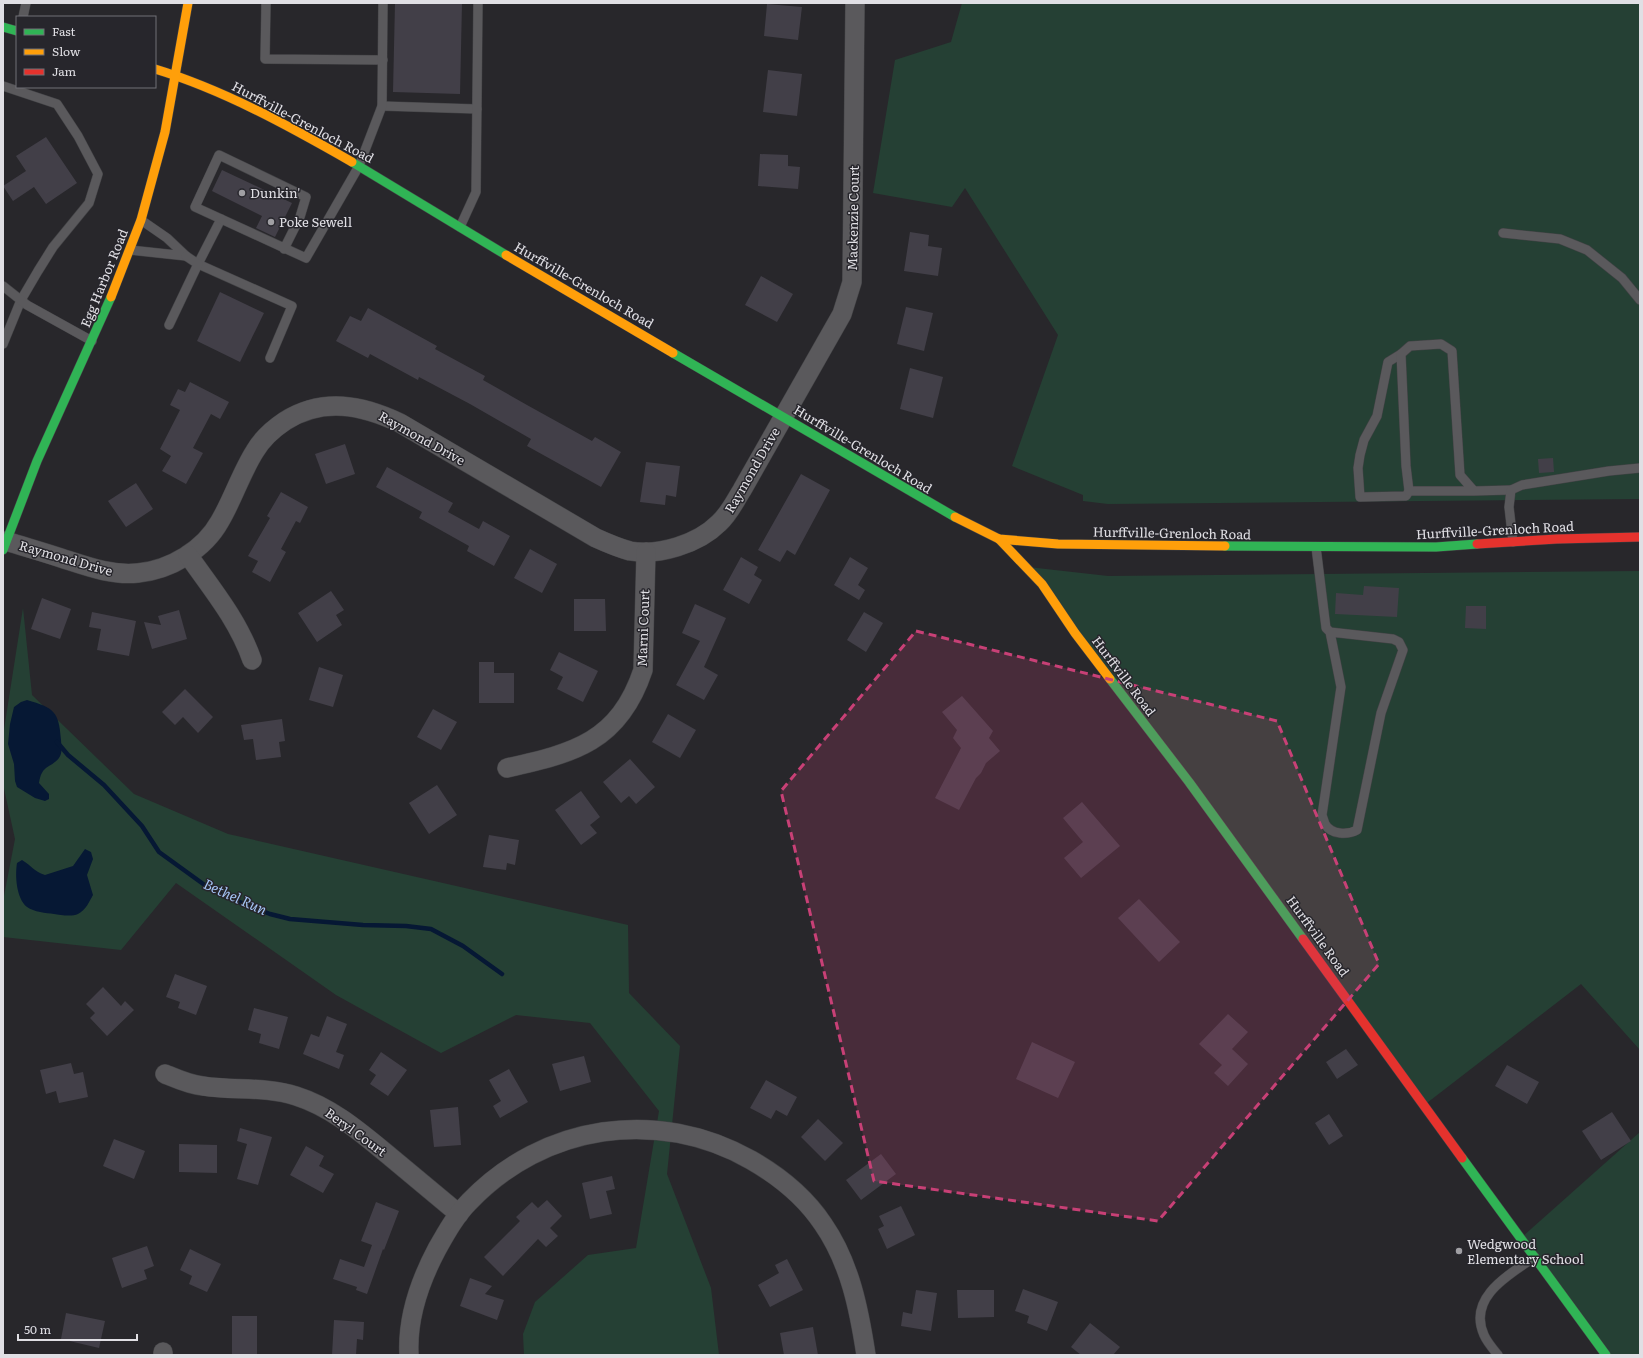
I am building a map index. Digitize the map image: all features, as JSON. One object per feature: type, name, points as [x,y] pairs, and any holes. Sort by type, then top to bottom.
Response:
[{"type":"main road","name":"Egg Harbor Road","points":[[5,546],[37,461],[117,284],[141,220],[165,132],[188,3]]},
{"type":"main road","points":[[3,27],[16,31]]},
{"type":"main road","name":"Hurffville-Grenloch Road","points":[[156,69],[176,75],[223,94],[294,129],[952,516],[1000,538],[1058,544],[1316,547],[1436,547],[1557,539],[1640,538]]},
{"type":"main road","name":"Hurffville Road","points":[[1000,538],[1042,584],[1075,633],[1189,782],[1606,1355]]},
{"type":"street","name":"Mackenzie Court","points":[[783,416],[842,314],[852,282],[855,3]]},
{"type":"street","name":"Raymond Drive","points":[[5,546],[96,569],[117,572],[138,573],[154,570],[174,563],[200,546],[219,523],[255,451],[277,426],[292,416],[306,410],[343,406],[379,413],[400,423],[596,538],[630,551],[646,552],[683,545],[703,535],[719,523],[731,508],[742,490],[783,416]]},
{"type":"street","name":"Marni Court","points":[[507,768],[572,751],[588,743],[616,720],[625,708],[639,682],[643,670],[646,552]]},
{"type":"street","points":[[188,555],[236,622],[245,639],[252,660]]},
{"type":"street","name":"Beryl Court","points":[[165,1074],[201,1086],[263,1089],[295,1096],[314,1103],[333,1113],[356,1129],[459,1214]]},
{"type":"street","points":[[409,1355],[413,1315],[423,1278],[441,1242],[459,1214],[483,1189],[509,1168],[538,1152],[578,1137],[602,1132],[635,1129],[675,1132],[708,1140],[737,1152],[770,1172],[806,1202],[823,1224],[832,1239],[852,1282],[857,1301],[866,1355]]},
{"type":"lane","points":[[23,16],[26,3]]},
{"type":"lane","points":[[266,3],[265,59],[383,60]]},
{"type":"lane","points":[[284,249],[300,216],[306,197],[226,158],[219,155],[195,207],[284,249],[306,258],[359,166],[382,106],[383,3]]},
{"type":"lane","points":[[460,227],[476,192],[478,3]]},
{"type":"lane","points":[[3,86],[57,104],[78,136],[98,174],[89,203],[53,247],[22,300],[3,344]]},
{"type":"lane","points":[[382,106],[477,109]]},
{"type":"lane","points":[[169,325],[198,264],[222,219]]},
{"type":"lane","points":[[141,220],[167,238],[186,256],[198,264],[292,306],[270,358]]},
{"type":"lane","points":[[1503,232],[1560,239],[1587,250],[1622,278],[1640,300]]},
{"type":"lane","points":[[130,250],[186,256]]},
{"type":"lane","points":[[3,286],[22,300],[92,341]]},
{"type":"lane","points":[[1401,354],[1406,466],[1409,491],[1406,496],[1360,497],[1358,468],[1360,455],[1364,440],[1377,416],[1388,362],[1410,346],[1441,344],[1452,351],[1460,476],[1474,491]]},
{"type":"lane","points":[[1409,491],[1511,490],[1522,485],[1609,471],[1640,468]]},
{"type":"lane","points":[[1511,490],[1509,507],[1513,542]]},
{"type":"lane","points":[[1316,547],[1326,628],[1330,632],[1341,687],[1322,815],[1326,826],[1334,832],[1350,834],[1357,830],[1382,713],[1403,650],[1398,642],[1393,639],[1330,632]]},
{"type":"lane","points":[[1498,1355],[1483,1332],[1481,1320],[1483,1304],[1489,1293],[1497,1284],[1535,1257]]},
{"type":"highlighted area","points":[[916,631],[1277,721],[1379,964],[1158,1221],[874,1181],[781,791]]},
{"type":"green space","points":[[962,3],[1640,3],[1640,499],[1108,504],[1083,501],[1083,495],[1012,466],[1058,335],[965,188],[952,207],[873,193],[895,60],[951,42]]},
{"type":"green space","points":[[1028,567],[1108,576],[1640,571],[1640,1050],[1581,984],[1423,1106]]},
{"type":"green space","points":[[23,608],[32,695],[134,794],[228,834],[628,925],[629,993],[680,1046],[667,1174],[711,1288],[719,1355],[524,1355],[523,1334],[535,1302],[588,1255],[636,1248],[659,1111],[590,1023],[516,1015],[441,1053],[336,995],[176,883],[121,950],[3,937],[3,901],[15,839],[3,784],[3,736]]},
{"type":"green space","points":[[1640,1132],[1640,1355],[1604,1355],[1521,1238]]},
{"type":"water","points":[[27,700],[49,709],[53,712],[59,723],[62,749],[61,754],[56,761],[44,770],[40,777],[39,783],[49,794],[49,799],[45,801],[35,798],[17,787],[15,781],[14,764],[8,744],[10,724],[14,707]]},
{"type":"water","points":[[85,849],[91,852],[93,859],[87,875],[93,895],[83,910],[78,914],[66,916],[33,910],[23,903],[18,892],[16,880],[17,863],[22,860],[35,870],[45,875],[73,866]]},
{"type":"building","points":[[395,3],[462,3],[460,94],[393,92]]},
{"type":"building","points":[[767,4],[802,7],[798,40],[764,36]]},
{"type":"building","points":[[768,70],[802,74],[797,116],[763,112]]},
{"type":"building","points":[[46,137],[77,183],[46,204],[34,187],[13,201],[3,186],[26,171],[16,156]]},
{"type":"building","points":[[760,154],[788,155],[788,166],[800,167],[798,189],[758,186]]},
{"type":"building","name":"Dunkin'","points":[[222,170],[292,203],[275,237],[256,228],[262,216],[212,191]]},
{"type":"building","points":[[910,232],[929,235],[928,246],[942,248],[938,276],[904,271]]},
{"type":"building","points":[[761,276],[793,294],[777,322],[745,305]]},
{"type":"building","points":[[220,292],[264,313],[240,362],[197,341]]},
{"type":"building","points":[[906,307],[933,313],[924,351],[897,344]]},
{"type":"building","points":[[368,308],[437,346],[435,349],[485,376],[483,380],[592,441],[595,437],[621,452],[601,487],[527,446],[531,439],[470,404],[419,377],[418,380],[370,354],[368,358],[336,341],[350,316],[361,321]]},
{"type":"building","points":[[910,368],[943,377],[933,418],[900,409]]},
{"type":"building","points":[[190,382],[229,402],[220,419],[211,414],[193,448],[203,453],[186,484],[162,471],[171,456],[160,449],[180,410],[170,405],[178,389],[185,392]]},
{"type":"building","points":[[345,444],[355,474],[326,484],[315,454]]},
{"type":"building","points":[[1553,458],[1554,472],[1539,473],[1538,459]]},
{"type":"building","points":[[646,462],[680,466],[676,497],[666,495],[665,505],[640,502]]},
{"type":"building","points":[[387,467],[453,503],[448,512],[479,529],[483,521],[510,536],[494,566],[467,551],[469,546],[419,518],[422,512],[376,487]]},
{"type":"building","points":[[801,474],[830,490],[795,555],[787,550],[780,562],[758,550]]},
{"type":"building","points":[[136,483],[153,509],[126,527],[108,501]]},
{"type":"building","points":[[281,492],[308,507],[300,523],[296,521],[281,549],[286,552],[270,582],[252,572],[258,561],[248,556],[270,518],[267,516]]},
{"type":"building","points":[[530,549],[557,564],[542,593],[514,578]]},
{"type":"building","points":[[741,557],[758,567],[754,575],[762,580],[749,604],[723,590]]},
{"type":"building","points":[[850,557],[868,568],[858,585],[865,590],[859,600],[834,585]]},
{"type":"building","points":[[1364,586],[1399,588],[1397,617],[1335,614],[1336,593],[1363,595]]},
{"type":"building","points":[[331,591],[344,610],[336,615],[342,625],[317,642],[298,613]]},
{"type":"building","points":[[42,598],[71,609],[60,639],[31,629]]},
{"type":"building","points":[[574,599],[605,599],[606,631],[574,631]]},
{"type":"building","points":[[695,604],[726,618],[704,667],[718,675],[704,700],[676,685],[700,641],[682,633]]},
{"type":"building","points":[[1466,606],[1486,606],[1486,629],[1465,628]]},
{"type":"building","points":[[179,610],[187,639],[152,649],[144,622],[161,625],[158,616]]},
{"type":"building","points":[[92,612],[136,621],[129,656],[97,650],[101,629],[89,627]]},
{"type":"building","points":[[864,612],[883,623],[866,652],[847,640]]},
{"type":"building","points":[[559,652],[598,671],[583,702],[557,689],[563,677],[550,670]]},
{"type":"building","points":[[479,662],[494,662],[494,673],[514,673],[514,703],[479,703]]},
{"type":"building","points":[[319,667],[343,675],[333,707],[309,700]]},
{"type":"building","points":[[185,689],[213,717],[198,733],[183,717],[175,725],[162,712]]},
{"type":"building","points":[[962,696],[993,731],[989,738],[1000,751],[986,763],[959,810],[935,798],[961,748],[953,738],[957,730],[942,712]]},
{"type":"building","points":[[433,709],[457,722],[441,750],[417,737]]},
{"type":"building","points":[[668,714],[696,730],[680,758],[652,742]]},
{"type":"building","points":[[282,719],[285,741],[279,742],[281,757],[256,760],[253,739],[244,740],[241,725]]},
{"type":"building","points":[[630,759],[655,787],[636,804],[629,796],[621,803],[603,782]]},
{"type":"building","points":[[437,785],[457,815],[429,834],[409,803]]},
{"type":"building","points":[[581,791],[600,817],[590,825],[597,833],[581,845],[555,810]]},
{"type":"building","points":[[1082,802],[1120,846],[1081,878],[1064,858],[1083,842],[1063,818]]},
{"type":"building","points":[[489,835],[519,840],[515,865],[507,863],[506,870],[483,867]]},
{"type":"building","points":[[1139,899],[1180,942],[1159,962],[1118,918]]},
{"type":"building","points":[[175,974],[207,986],[196,1015],[178,1008],[180,1002],[166,997]]},
{"type":"building","points":[[103,987],[121,1006],[125,1001],[134,1010],[107,1036],[90,1018],[95,1013],[86,1004]]},
{"type":"building","points":[[254,1008],[288,1017],[279,1049],[259,1043],[261,1034],[248,1030]]},
{"type":"building","points":[[1228,1014],[1248,1032],[1232,1049],[1248,1064],[1228,1086],[1214,1073],[1222,1065],[1199,1044]]},
{"type":"building","points":[[327,1016],[347,1024],[336,1052],[344,1055],[339,1069],[303,1054],[311,1034],[319,1037]]},
{"type":"building","points":[[1032,1042],[1075,1062],[1058,1098],[1016,1079]]},
{"type":"building","points":[[1346,1049],[1358,1065],[1337,1079],[1326,1062]]},
{"type":"building","points":[[381,1052],[407,1070],[388,1096],[370,1084],[376,1075],[369,1070]]},
{"type":"building","points":[[584,1056],[591,1082],[560,1091],[552,1064]]},
{"type":"building","points":[[71,1063],[74,1074],[83,1072],[88,1097],[59,1103],[56,1091],[46,1094],[40,1070]]},
{"type":"building","points":[[1507,1065],[1539,1082],[1527,1104],[1495,1086]]},
{"type":"building","points":[[509,1069],[528,1102],[500,1118],[493,1106],[501,1101],[489,1080]]},
{"type":"building","points":[[766,1080],[797,1097],[787,1116],[776,1110],[771,1119],[750,1108]]},
{"type":"building","points":[[458,1107],[461,1145],[434,1147],[430,1110]]},
{"type":"building","points":[[1612,1112],[1631,1141],[1601,1160],[1582,1131]]},
{"type":"building","points":[[1329,1114],[1343,1136],[1329,1145],[1315,1123]]},
{"type":"building","points":[[818,1119],[843,1143],[825,1161],[801,1137]]},
{"type":"building","points":[[240,1128],[272,1137],[258,1185],[237,1179],[247,1144],[237,1141]]},
{"type":"building","points":[[114,1139],[145,1151],[134,1179],[103,1166]]},
{"type":"building","points":[[179,1144],[217,1145],[217,1173],[179,1172]]},
{"type":"building","points":[[306,1146],[324,1156],[319,1166],[334,1174],[323,1193],[290,1175]]},
{"type":"building","points":[[881,1154],[896,1174],[861,1200],[846,1180]]},
{"type":"building","points":[[612,1176],[615,1189],[606,1191],[612,1214],[590,1219],[582,1183]]},
{"type":"building","points":[[547,1200],[562,1216],[550,1228],[558,1236],[546,1247],[538,1239],[503,1276],[484,1257],[520,1221],[516,1217],[532,1202],[538,1208]]},
{"type":"building","points":[[376,1202],[399,1211],[384,1250],[383,1249],[367,1294],[356,1290],[357,1287],[333,1279],[340,1259],[364,1267],[372,1245],[361,1241]]},
{"type":"building","points":[[901,1206],[915,1235],[887,1249],[878,1229],[884,1226],[879,1216]]},
{"type":"building","points":[[147,1246],[154,1266],[144,1270],[147,1279],[122,1288],[112,1258]]},
{"type":"building","points":[[190,1249],[221,1264],[207,1292],[189,1284],[192,1276],[180,1270]]},
{"type":"building","points":[[787,1259],[803,1290],[770,1307],[758,1285],[779,1273],[775,1265]]},
{"type":"building","points":[[470,1278],[492,1286],[485,1294],[504,1300],[497,1320],[460,1306]]},
{"type":"building","points":[[1023,1289],[1058,1302],[1047,1331],[1027,1323],[1029,1316],[1015,1311]]},
{"type":"building","points":[[916,1290],[937,1293],[931,1331],[901,1326],[903,1312],[912,1314]]},
{"type":"building","points":[[957,1290],[994,1290],[994,1317],[958,1318]]},
{"type":"building","points":[[66,1313],[105,1321],[99,1348],[61,1339]]},
{"type":"building","points":[[232,1316],[257,1316],[257,1355],[232,1355]]},
{"type":"building","points":[[334,1320],[364,1322],[363,1340],[357,1339],[356,1355],[332,1355]]},
{"type":"building","points":[[1090,1323],[1120,1347],[1113,1355],[1081,1355],[1071,1347]]},
{"type":"building","points":[[813,1327],[818,1355],[784,1355],[780,1333]]},
{"type":"waterway","name":"Bethel Run","points":[[57,742],[68,755],[104,785],[142,826],[159,852],[206,886],[224,896],[270,914],[290,919],[363,925],[406,926],[431,929],[463,946],[502,974]]},
{"type":"traffic: fast","points":[[3,27],[16,31]]},
{"type":"traffic: fast","points":[[352,162],[506,255]]},
{"type":"traffic: fast","points":[[3,550],[37,461],[111,297]]},
{"type":"traffic: fast","points":[[673,353],[955,517]]},
{"type":"traffic: fast","points":[[1225,546],[1436,547],[1477,544]]},
{"type":"traffic: fast","points":[[1110,679],[1189,782],[1303,939]]},
{"type":"traffic: fast","points":[[1462,1158],[1606,1355]]},
{"type":"traffic: slow","points":[[111,297],[141,220],[165,132],[188,3]]},
{"type":"traffic: slow","points":[[156,69],[206,87],[231,98],[280,122],[352,162]]},
{"type":"traffic: slow","points":[[506,255],[673,353]]},
{"type":"traffic: slow","points":[[955,517],[999,539],[1058,544],[1225,546]]},
{"type":"traffic: slow","points":[[999,539],[1042,584],[1075,633],[1110,679]]},
{"type":"traffic: jam","points":[[1477,544],[1557,539],[1640,537]]},
{"type":"traffic: jam","points":[[1303,939],[1462,1158]]},
{"type":"place","name":"Dunkin'","points":[[242,193]]},
{"type":"place","name":"Poke Sewell","points":[[271,222]]},
{"type":"place","name":"Wedgwood Elementary School","points":[[1459,1251]]}]
